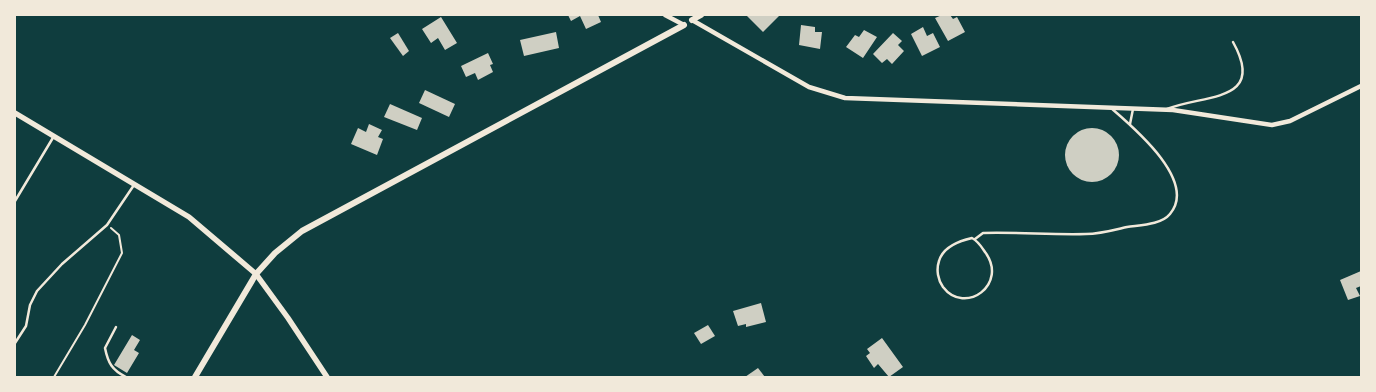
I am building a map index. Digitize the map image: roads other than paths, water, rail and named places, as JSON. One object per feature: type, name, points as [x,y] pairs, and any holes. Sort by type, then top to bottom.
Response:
[{"type":"main road","points":[[692,20],[702,15]]},
{"type":"main road","points":[[195,377],[256,274],[275,253],[302,231],[684,25]]},
{"type":"street","points":[[664,15],[684,25],[692,20],[808,87],[845,98],[1166,109],[1272,125],[1290,121],[1361,86]]},
{"type":"street","points":[[15,113],[189,217],[256,274],[327,377]]},
{"type":"lane","points":[[1166,109],[1215,98],[1232,90],[1240,83],[1244,74],[1238,51],[1233,42]]},
{"type":"lane","points":[[975,239],[990,259],[993,269],[991,280],[977,296],[955,297],[946,291],[940,282],[937,272],[939,261],[948,248],[963,240],[975,239],[983,233],[1088,234],[1159,221],[1170,214],[1176,202],[1178,187],[1172,173],[1130,124],[1109,107]]},
{"type":"lane","points":[[1130,124],[1134,108]]},
{"type":"lane","points":[[15,201],[54,135]]},
{"type":"lane","points":[[15,343],[26,326],[30,305],[37,291],[62,264],[107,225],[134,184]]},
{"type":"lane","points":[[116,327],[104,348],[109,364],[118,373],[126,377]]}]
